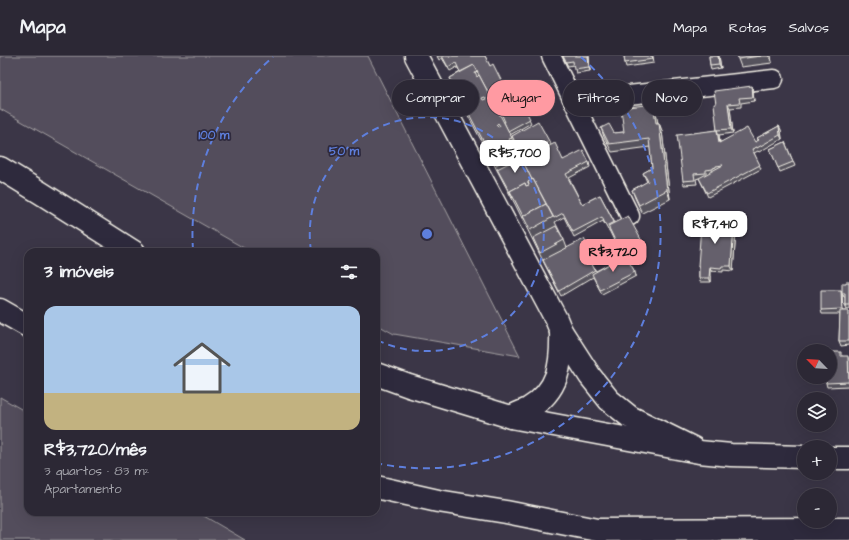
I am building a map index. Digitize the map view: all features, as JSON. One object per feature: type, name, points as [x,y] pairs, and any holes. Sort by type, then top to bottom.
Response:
[{"type":"main road","points":[[416,56],[562,331],[590,376],[609,400],[630,417],[699,452]]},
{"type":"main road","points":[[0,168],[128,248]]},
{"type":"main road","points":[[0,310],[24,324]]},
{"type":"main road","points":[[511,417],[528,409],[539,401],[551,388],[557,378],[561,361],[562,331]]},
{"type":"main road","points":[[380,375],[409,386],[511,417],[699,452],[731,455],[797,457]]},
{"type":"main road","points":[[380,488],[438,501],[506,512],[597,530],[846,527]]},
{"type":"street","points":[[551,56],[563,80]]},
{"type":"street","points":[[634,94],[774,79]]},
{"type":"street","points":[[581,116],[630,216]]},
{"type":"shaded area","points":[[0,56],[368,56],[392,103],[392,116],[398,116],[520,356],[394,334],[380,326],[380,248],[244,248],[0,109]]},
{"type":"shaded area","points":[[0,397],[24,411],[24,516],[204,516],[245,540],[0,540]]},
{"type":"building","points":[[442,56],[485,56],[490,66],[493,64],[501,80],[487,80],[487,90],[474,65],[460,72],[456,63],[448,67]]},
{"type":"building","points":[[563,56],[588,56],[589,67],[574,69],[573,61],[566,62]]},
{"type":"building","points":[[624,56],[652,56],[653,59],[625,63]]},
{"type":"building","points":[[709,56],[718,56],[719,64],[710,65]]},
{"type":"building","points":[[738,56],[761,56],[738,59]]},
{"type":"building","points":[[474,65],[478,72],[475,73],[477,77],[479,75],[487,90],[487,116],[500,116],[512,138],[509,139],[511,142],[513,141],[519,153],[496,165],[470,116],[479,116],[479,80],[451,80],[450,78]]},
{"type":"building","points":[[752,86],[753,97],[739,98],[740,103],[728,104],[731,129],[717,130],[714,91]]},
{"type":"building","points":[[642,105],[642,116],[655,116],[656,123],[659,123],[667,190],[639,205],[632,190],[648,181],[643,173],[652,168],[649,139],[609,144],[601,128],[609,124],[614,133],[624,132],[622,116],[634,116],[634,106]]},
{"type":"building","points":[[502,116],[528,116],[530,119],[508,131]]},
{"type":"building","points":[[538,121],[549,141],[522,156],[512,136]]},
{"type":"building","points":[[779,126],[780,135],[757,148],[752,149],[760,165],[707,193],[699,178],[723,165],[706,170],[706,173],[694,174],[695,180],[683,181],[677,135],[717,130],[719,143],[747,128],[755,142],[759,140],[757,138]]},
{"type":"building","points":[[785,142],[793,162],[778,168],[770,149]]},
{"type":"building","points":[[555,143],[563,160],[583,150],[589,162],[566,174],[582,204],[600,195],[614,222],[606,226],[602,217],[573,232],[563,213],[554,218],[522,160]]},
{"type":"building","points":[[521,157],[532,180],[528,182],[529,185],[526,186],[525,183],[510,191],[513,198],[497,169]]},
{"type":"building","points":[[533,179],[546,204],[523,216],[525,220],[510,191],[525,183],[526,186],[529,185],[528,182]]},
{"type":"building","points":[[546,204],[553,217],[530,230],[523,216]]},
{"type":"building","points":[[628,216],[643,243],[622,255],[608,226]]},
{"type":"building","points":[[703,216],[725,218],[724,226],[734,227],[731,266],[722,266],[721,268],[710,267],[709,278],[699,278],[698,266]]},
{"type":"building","points":[[556,226],[564,240],[540,253],[533,238]]},
{"type":"building","points":[[584,239],[595,258],[590,261],[595,270],[559,291],[543,260]]},
{"type":"building","points":[[625,255],[635,272],[600,290],[592,274]]},
{"type":"building","points":[[849,282],[849,305],[845,305],[845,293],[842,293],[842,283]]},
{"type":"building","points":[[821,290],[841,290],[842,309],[821,310]]},
{"type":"building","points":[[840,311],[849,311],[849,341],[839,341]]},
{"type":"building","points":[[837,352],[841,352],[841,356],[848,356],[849,382],[837,383]]}]
